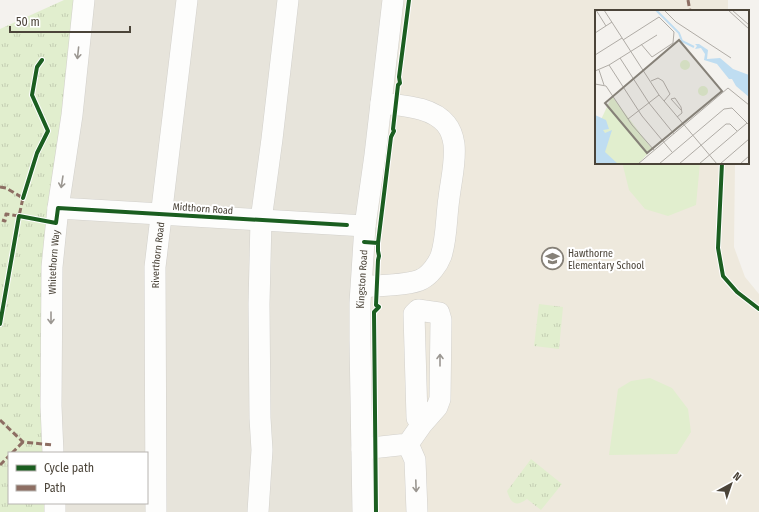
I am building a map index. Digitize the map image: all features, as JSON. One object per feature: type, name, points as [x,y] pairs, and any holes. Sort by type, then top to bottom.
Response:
[{"type":"street","name":"Whitethorn Way","points":[[53,452],[51,406],[52,267],[58,208],[72,115],[84,0]]},
{"type":"street","name":"Riverthorn Road","points":[[156,512],[155,267],[187,0]]},
{"type":"street","points":[[258,512],[262,450],[260,418],[259,304],[260,220],[272,139],[288,0]]},
{"type":"street","name":"Kingston Road","points":[[362,512],[360,341],[365,226],[393,0]]},
{"type":"street","points":[[362,287],[412,282],[422,279],[433,270],[441,256],[454,163],[454,142],[451,132],[439,117],[429,112],[381,103]]},
{"type":"street","name":"Midthorn Road","points":[[58,208],[365,226]]},
{"type":"street","points":[[417,512],[412,452],[419,421],[414,314],[418,310],[439,313],[441,320],[440,399],[437,407],[419,421]]},
{"type":"street","points":[[362,449],[412,452]]},
{"type":"shaded area","points":[[83,0],[393,0],[363,512],[53,512],[54,504],[148,504],[148,452],[53,452],[51,406]]},
{"type":"shaded area","name":"Hawthorne Elementary School","points":[[393,0],[728,0],[728,10],[595,10],[595,164],[735,164],[734,247],[745,277],[759,294],[759,512],[362,512],[360,303]]},
{"type":"green space","points":[[64,0],[76,0],[47,452],[8,452],[8,504],[48,504],[48,512],[0,512],[0,29]]},
{"type":"green space","points":[[624,164],[700,164],[696,205],[668,216],[645,209],[629,190],[623,166]]},
{"type":"green space","points":[[539,304],[563,307],[559,349],[534,346]]},
{"type":"green space","points":[[650,378],[672,388],[688,409],[691,432],[677,454],[609,455],[618,389],[631,381]]},
{"type":"green space","points":[[0,421],[20,441],[0,462]]},
{"type":"green space","points":[[531,459],[562,484],[541,510],[527,499],[520,503],[514,503],[510,499],[507,491]]},
{"type":"marked path","points":[[688,0],[690,10]]},
{"type":"marked path","points":[[0,187],[6,188],[23,198],[19,216],[6,214],[5,221],[2,220]]},
{"type":"marked path","points":[[0,420],[23,442],[53,445]]},
{"type":"marked path","points":[[13,452],[23,442]]},
{"type":"marked path","points":[[0,465],[8,457]]},
{"type":"cycle path","points":[[378,243],[391,137],[394,131],[398,85],[400,83],[399,77],[409,0]]},
{"type":"cycle path","points":[[23,198],[37,153],[48,131],[32,95],[37,67],[42,60]]},
{"type":"cycle path","points":[[722,164],[718,248],[723,276],[737,292],[759,309]]},
{"type":"cycle path","points":[[0,324],[19,216],[56,223],[58,208],[347,225]]},
{"type":"cycle path","points":[[364,242],[378,243],[379,256],[376,305],[379,307],[374,312],[376,512]]},
{"type":"place","name":"Hawthorne Elementary School","points":[[552,259]]}]
